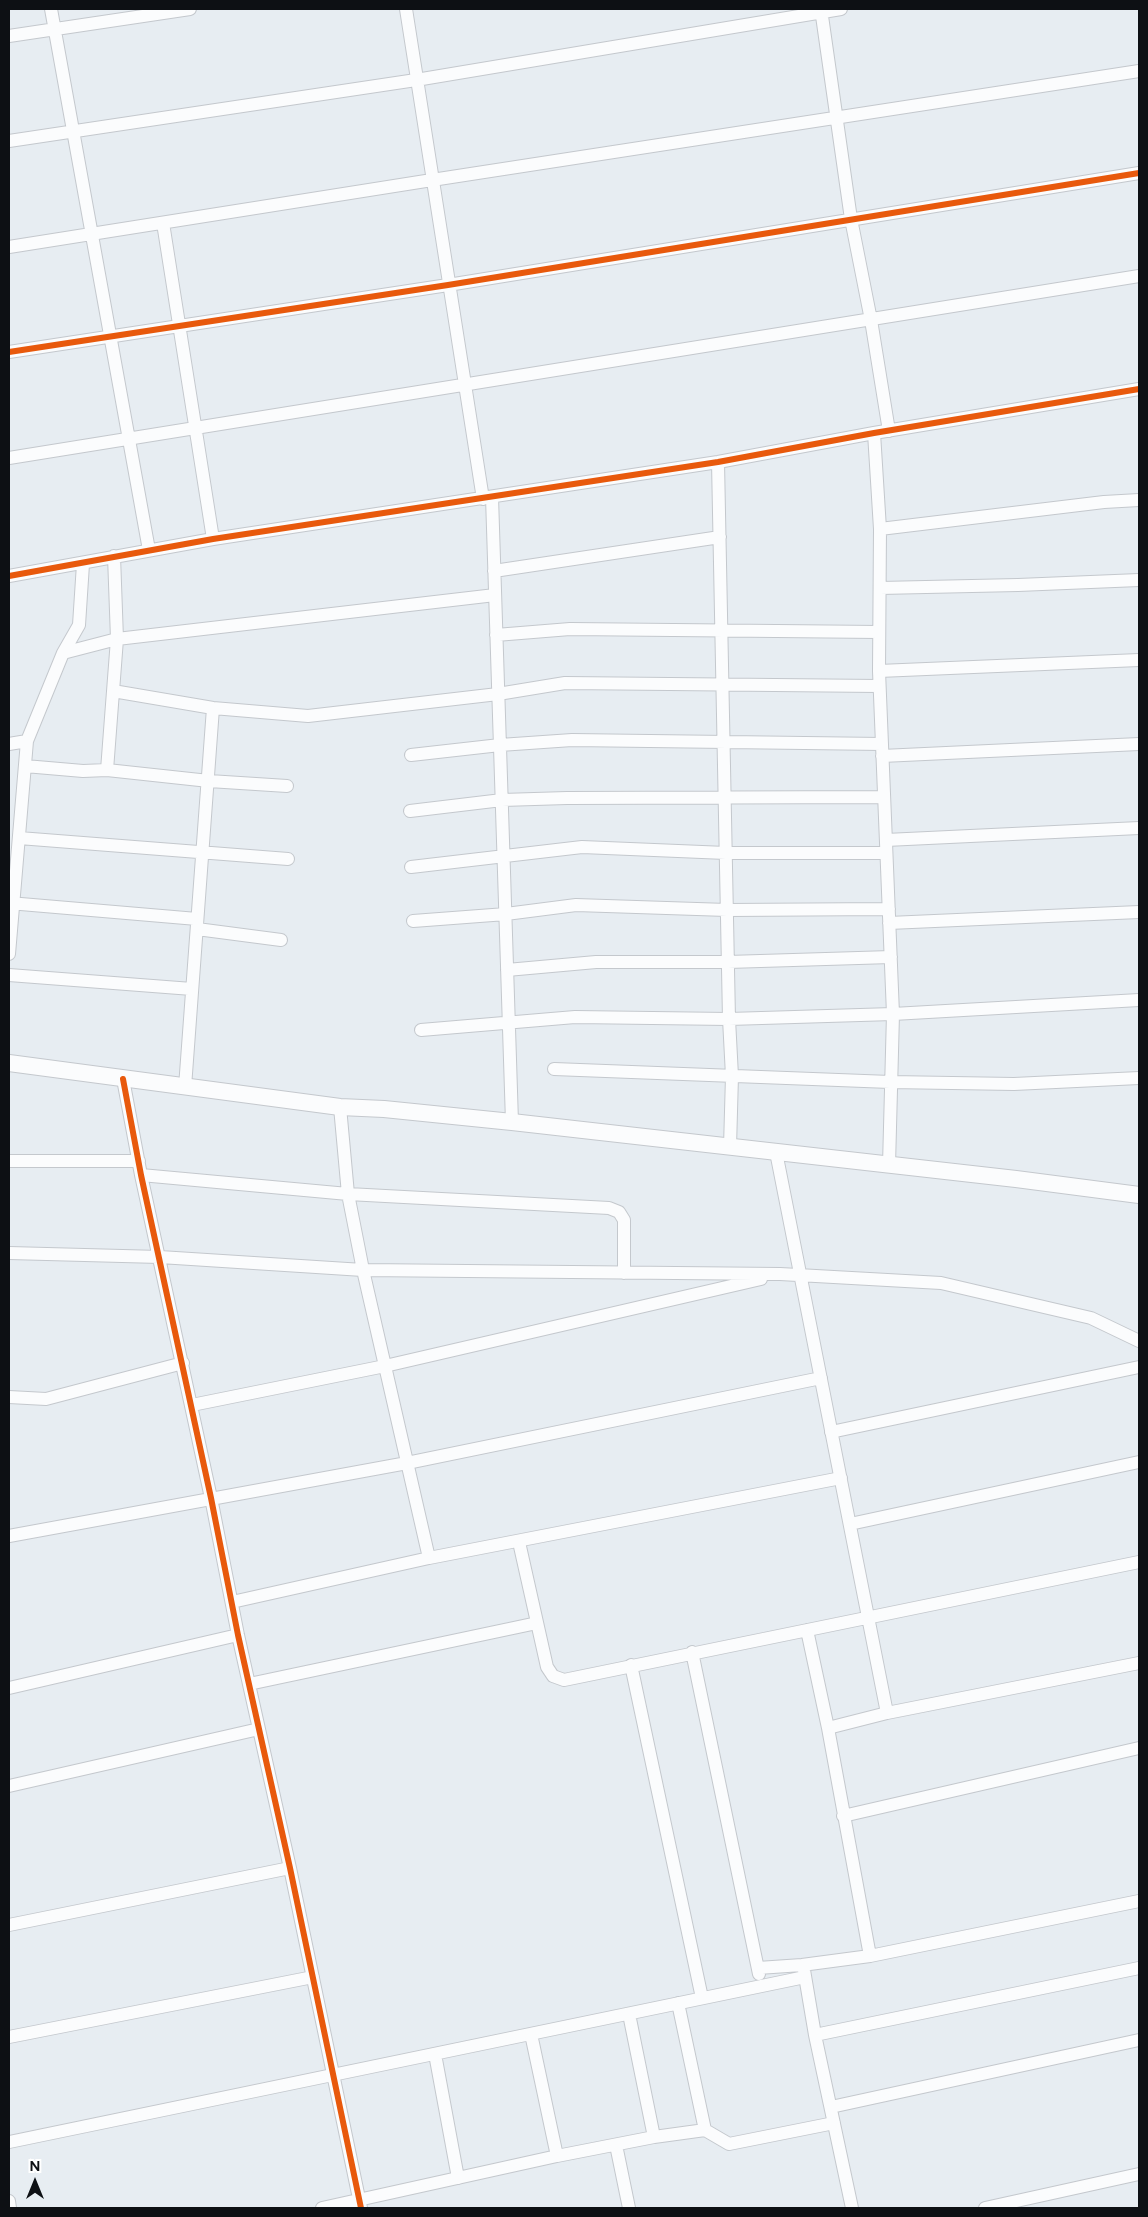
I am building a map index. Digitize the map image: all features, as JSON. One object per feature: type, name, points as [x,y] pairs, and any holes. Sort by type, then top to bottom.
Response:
[{"type":"main road","points":[[9,1063],[340,1107],[384,1109],[512,1122],[1139,1195]]},
{"type":"street","points":[[51,9],[149,550]]},
{"type":"street","points":[[9,36],[190,9]]},
{"type":"street","points":[[406,9],[448,285],[487,498],[494,571],[512,1122]]},
{"type":"street","points":[[9,141],[416,80],[822,10],[841,9]]},
{"type":"street","points":[[822,10],[851,219],[871,320],[889,430]]},
{"type":"street","points":[[9,247],[1139,71]]},
{"type":"street","points":[[9,352],[448,285],[1139,173]]},
{"type":"street","points":[[163,223],[213,539]]},
{"type":"street","points":[[9,458],[1139,276]]},
{"type":"street","points":[[9,576],[213,539],[718,462],[889,430],[1139,389]]},
{"type":"street","points":[[874,433],[880,530],[878,671],[893,1014],[889,1165]]},
{"type":"street","points":[[718,462],[729,1019],[732,1076],[730,1147]]},
{"type":"street","points":[[880,530],[1104,502],[1139,500]]},
{"type":"street","points":[[494,571],[720,537]]},
{"type":"street","points":[[107,770],[117,639],[114,556]]},
{"type":"street","points":[[9,954],[16,832],[27,741],[63,653],[79,625],[83,564]]},
{"type":"street","points":[[880,588],[1018,586],[1139,580]]},
{"type":"street","points":[[63,653],[117,639],[495,595]]},
{"type":"street","points":[[496,635],[570,629],[879,632]]},
{"type":"street","points":[[878,671],[1139,660]]},
{"type":"street","points":[[113,691],[214,708],[308,716],[498,694],[565,683],[879,686]]},
{"type":"street","points":[[185,1087],[214,708]]},
{"type":"street","points":[[411,755],[500,745],[572,740],[724,742],[882,750],[1139,744]]},
{"type":"street","points":[[9,744],[27,741]]},
{"type":"street","points":[[25,766],[83,771],[107,770],[209,781],[287,786]]},
{"type":"street","points":[[410,811],[502,800],[567,798],[884,797]]},
{"type":"street","points":[[886,840],[1139,828]]},
{"type":"street","points":[[16,832],[202,853],[288,860]]},
{"type":"street","points":[[411,867],[582,847],[726,853],[886,853]]},
{"type":"street","points":[[11,903],[197,924],[281,940]]},
{"type":"street","points":[[412,921],[506,914],[576,906],[727,910],[888,909]]},
{"type":"street","points":[[889,923],[1139,912]]},
{"type":"street","points":[[507,970],[596,962],[728,962],[890,957]]},
{"type":"street","points":[[9,975],[192,989]]},
{"type":"street","points":[[421,1030],[574,1017],[729,1019],[893,1014],[1139,1000]]},
{"type":"street","points":[[554,1069],[890,1082],[1014,1084],[1139,1078]]},
{"type":"street","points":[[123,1079],[212,1498],[238,1634],[290,1868],[360,2204]]},
{"type":"street","points":[[340,1107],[348,1194],[363,1270],[429,1558]]},
{"type":"street","points":[[776,1152],[887,1713]]},
{"type":"street","points":[[9,1161],[139,1161]]},
{"type":"street","points":[[142,1175],[348,1194],[609,1208],[619,1212],[624,1220],[624,1273]]},
{"type":"street","points":[[9,1253],[160,1257],[363,1270],[780,1274],[941,1283],[1091,1318],[1139,1341]]},
{"type":"street","points":[[192,1404],[385,1366],[780,1274]]},
{"type":"street","points":[[9,1397],[46,1400],[183,1363]]},
{"type":"street","points":[[832,1432],[1139,1367]]},
{"type":"street","points":[[9,1536],[408,1463],[821,1378]]},
{"type":"street","points":[[850,1524],[1139,1462]]},
{"type":"street","points":[[232,1602],[429,1558],[841,1478]]},
{"type":"street","points":[[519,1542],[547,1667],[553,1676],[564,1680],[692,1652],[1139,1562]]},
{"type":"street","points":[[249,1684],[538,1623]]},
{"type":"street","points":[[807,1630],[828,1728],[870,1956]]},
{"type":"street","points":[[9,1688],[238,1634]]},
{"type":"street","points":[[692,1652],[762,1986]]},
{"type":"street","points":[[828,1728],[887,1713],[1139,1663]]},
{"type":"street","points":[[631,1665],[702,1998]]},
{"type":"street","points":[[9,1786],[259,1729]]},
{"type":"street","points":[[843,1816],[1139,1748]]},
{"type":"street","points":[[9,1926],[290,1868]]},
{"type":"street","points":[[9,2142],[762,1986],[804,1971],[870,1956],[1139,1901]]},
{"type":"street","points":[[758,1968],[804,1971]]},
{"type":"street","points":[[815,2035],[1139,1968]]},
{"type":"street","points":[[804,1971],[815,2035],[852,2208]]},
{"type":"street","points":[[9,2037],[313,1977]]},
{"type":"street","points":[[678,2003],[706,2130]]},
{"type":"street","points":[[629,2014],[654,2137]]},
{"type":"street","points":[[530,2034],[557,2156]]},
{"type":"street","points":[[831,2108],[1139,2040]]},
{"type":"street","points":[[435,2054],[458,2178]]},
{"type":"street","points":[[322,2208],[360,2204],[458,2178],[654,2137],[706,2130],[729,2144],[834,2123]]},
{"type":"street","points":[[616,2145],[629,2208]]},
{"type":"street","points":[[985,2208],[1139,2174]]},
{"type":"street","points":[[9,2201],[10,2208]]},
{"type":"cycle path","points":[[9,352],[448,285],[1139,173]]},
{"type":"cycle path","points":[[9,576],[213,539],[718,462],[874,433],[1139,389]]},
{"type":"cycle path","points":[[123,1079],[141,1175],[361,2208]]}]
